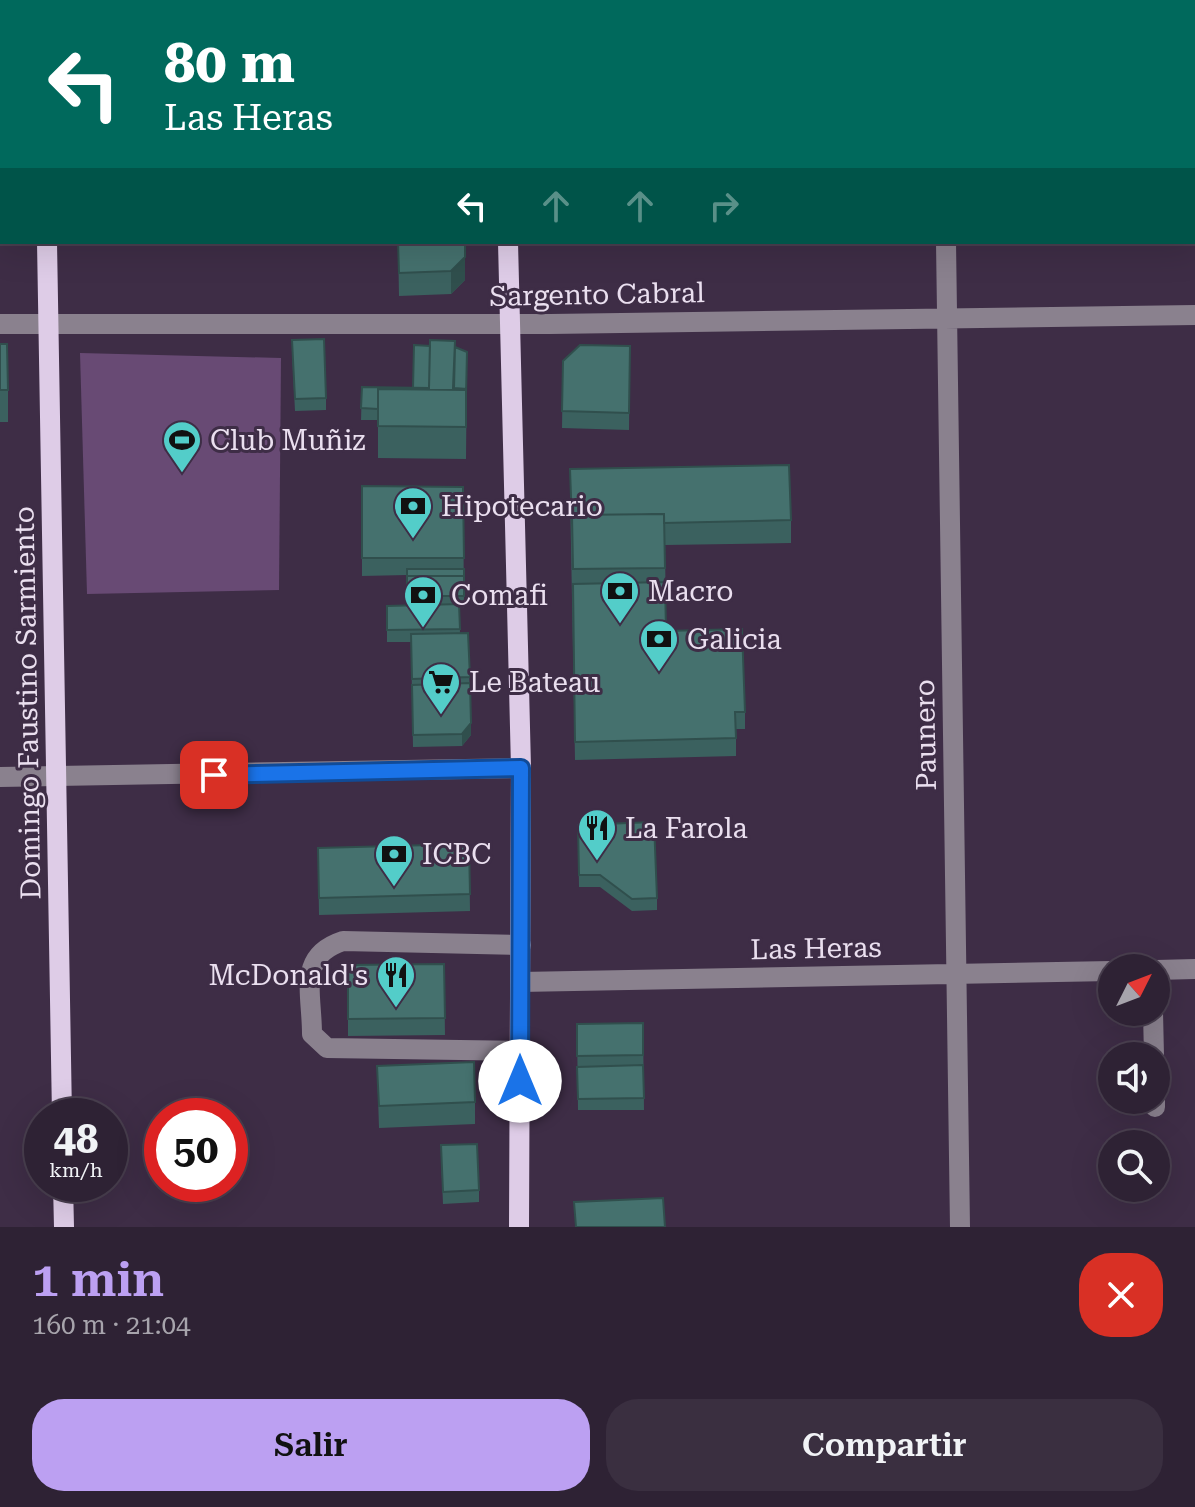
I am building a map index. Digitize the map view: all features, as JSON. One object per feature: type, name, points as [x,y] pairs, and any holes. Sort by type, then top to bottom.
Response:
[{"type":"main road","name":"Domingo Faustino Sarmiento","points":[[47,244],[62,1098]]},
{"type":"main road","points":[[508,244],[507,322],[521,768],[519,1227]]},
{"type":"main road","points":[[63,1202],[64,1227]]},
{"type":"street","name":"Paunero","points":[[946,244],[960,1227]]},
{"type":"street","name":"Sargento Cabral","points":[[0,324],[1195,315]]},
{"type":"street","points":[[0,777],[521,768]]},
{"type":"street","points":[[520,1051],[327,1048],[312,1034],[312,960],[322,948],[343,941],[521,945]]},
{"type":"street","points":[[1170,970],[1195,969]]},
{"type":"street","name":"Las Heras","points":[[520,982],[1098,971]]},
{"type":"shaded area","name":"Club Muñiz","points":[[80,353],[281,358],[279,590],[87,594]]},
{"type":"building","points":[[398,244],[465,244],[465,257],[451,271],[399,273]]},
{"type":"building","points":[[324,339],[326,398],[295,399],[292,340]]},
{"type":"building","points":[[430,340],[455,341],[453,388],[466,390],[378,389],[378,409],[361,408],[362,387],[429,388]]},
{"type":"building","points":[[0,344],[7,344],[8,390],[0,390]]},
{"type":"building","points":[[414,345],[430,346],[429,388],[413,388]]},
{"type":"building","points":[[580,345],[630,346],[629,413],[562,411],[563,361]]},
{"type":"building","points":[[455,347],[467,352],[466,395],[466,389],[454,388]]},
{"type":"building","points":[[378,389],[466,390],[466,427],[378,426]]},
{"type":"building","points":[[789,465],[791,520],[664,523],[664,514],[572,515],[572,524],[570,469]]},
{"type":"building","name":"Hipotecario","points":[[362,486],[463,487],[464,558],[362,558]]},
{"type":"building","points":[[664,514],[665,568],[573,569],[572,515]]},
{"type":"building","points":[[407,569],[464,569],[464,576],[407,576]]},
{"type":"building","points":[[407,576],[464,576],[464,596],[407,596]]},
{"type":"building","points":[[665,582],[666,631],[742,629],[745,712],[735,712],[736,738],[575,742],[573,584]]},
{"type":"building","points":[[459,604],[460,629],[387,630],[387,606]]},
{"type":"building","points":[[468,633],[470,677],[412,679],[411,634]]},
{"type":"building","name":"Le Bateau","points":[[470,683],[471,723],[462,734],[413,735],[412,685]]},
{"type":"building","points":[[654,822],[657,898],[632,899],[600,875],[579,875],[578,825]]},
{"type":"building","name":"ICBC","points":[[469,844],[470,894],[319,898],[318,848]]},
{"type":"building","name":"McDonald's","points":[[444,964],[445,1018],[348,1019],[348,965]]},
{"type":"building","points":[[643,1023],[643,1055],[577,1056],[577,1024]]},
{"type":"building","points":[[474,1062],[475,1102],[379,1106],[377,1066]]},
{"type":"building","points":[[643,1065],[644,1098],[578,1099],[577,1067]]},
{"type":"building","points":[[477,1144],[479,1190],[443,1192],[441,1145]]},
{"type":"building","points":[[663,1198],[665,1227],[576,1227],[574,1202]]},
{"type":"place","name":"Club Muñiz","points":[[182,474]]},
{"type":"place","name":"Hipotecario","points":[[413,540]]},
{"type":"place","name":"Macro","points":[[620,625]]},
{"type":"place","name":"Comafi","points":[[423,629]]},
{"type":"place","name":"Galicia","points":[[659,673]]},
{"type":"place","name":"Le Bateau","points":[[441,716]]},
{"type":"place","name":"La Farola","points":[[597,862]]},
{"type":"place","name":"ICBC","points":[[394,888]]},
{"type":"place","name":"McDonald's","points":[[396,1009]]},
{"type":"route","points":[[214,775],[521,768],[520,1081]]}]
